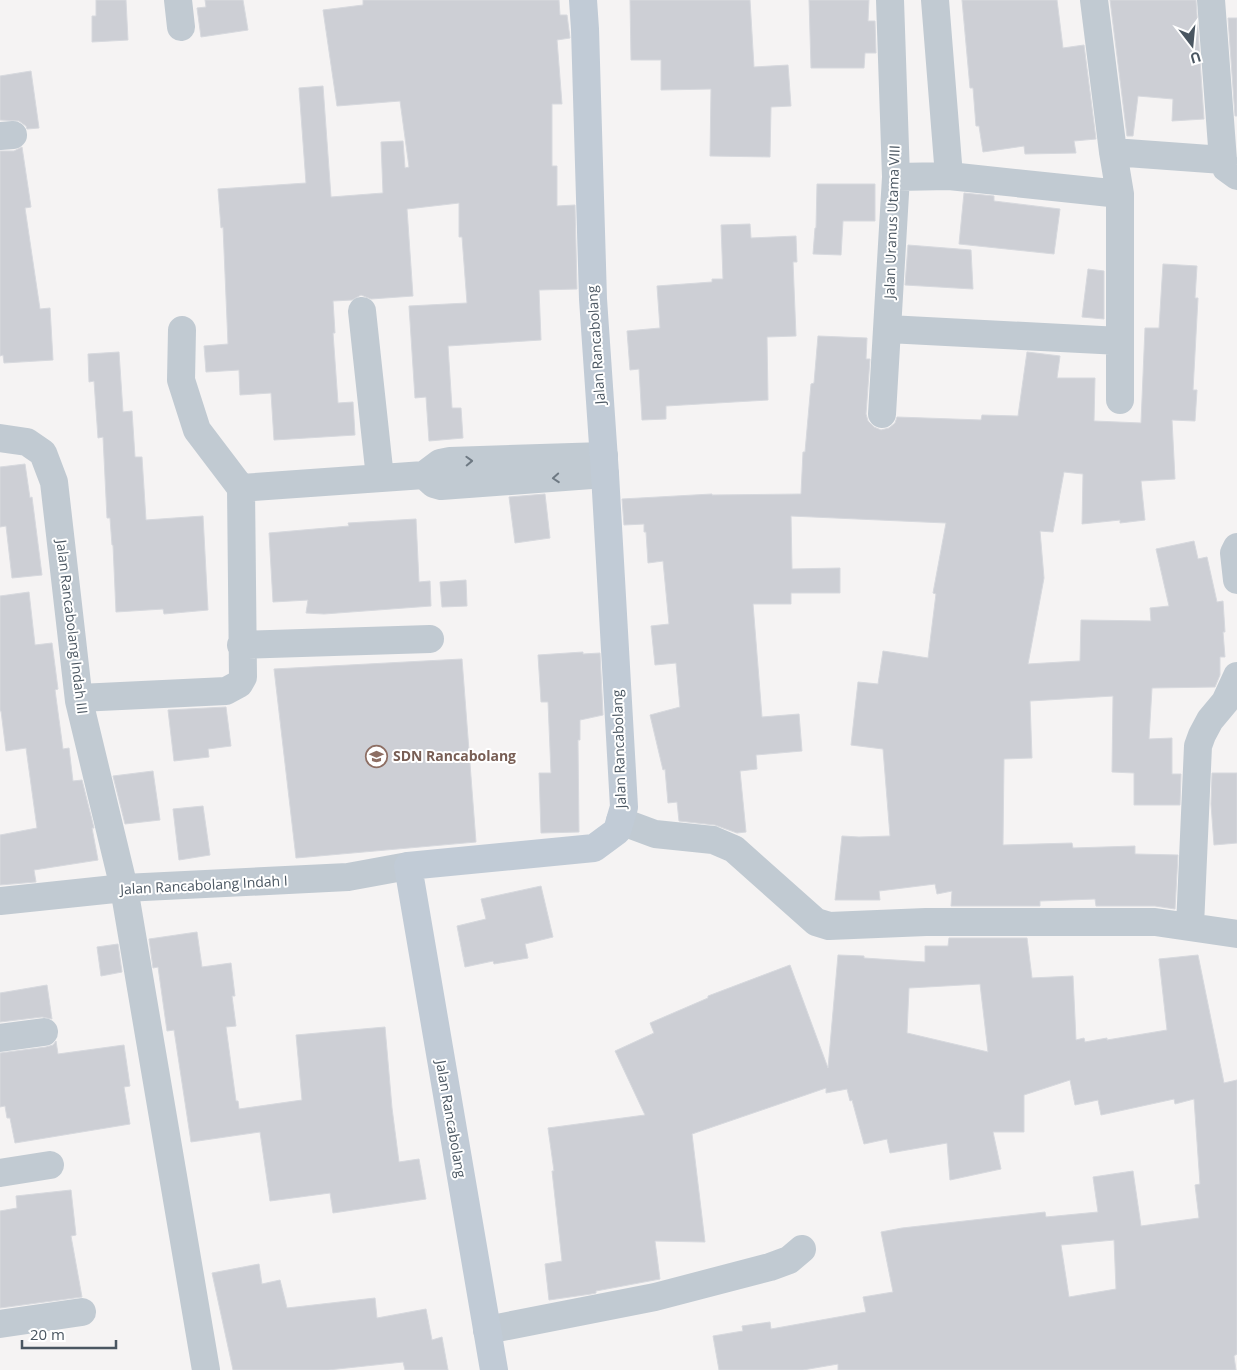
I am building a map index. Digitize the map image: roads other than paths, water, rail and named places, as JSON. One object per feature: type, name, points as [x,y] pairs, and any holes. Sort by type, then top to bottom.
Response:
[{"type":"street","points":[[178,0],[180,26]]},
{"type":"street","name":"Jalan Rancabolang","points":[[494,1370],[408,866],[594,848],[617,831],[624,807],[593,300],[583,0]]},
{"type":"street","name":"Jalan Uranus Utama VIII","points":[[882,414],[896,177],[890,0]]},
{"type":"street","points":[[935,0],[949,176]]},
{"type":"street","points":[[1094,0],[1120,194],[1120,400]]},
{"type":"street","points":[[1113,152],[1230,168],[1211,0]]},
{"type":"street","points":[[896,177],[949,176],[1120,194]]},
{"type":"street","points":[[362,311],[380,478]]},
{"type":"street","points":[[888,328],[1120,341]]},
{"type":"street","points":[[79,698],[226,691],[239,684],[243,677],[241,645],[241,488],[197,430],[181,380],[182,330]]},
{"type":"street","name":"Jalan Rancabolang Indah III","points":[[0,438],[27,442],[43,453],[54,482],[79,698],[124,888],[206,1370]]},
{"type":"street","points":[[241,488],[424,475],[440,463],[450,461],[604,465]]},
{"type":"street","points":[[1237,547],[1234,553],[1237,580]]},
{"type":"street","points":[[241,645],[430,639]]},
{"type":"street","points":[[1190,926],[1198,746],[1210,720],[1225,702],[1237,676]]},
{"type":"street","points":[[620,821],[655,834],[713,840],[742,856],[816,922],[829,926],[926,922],[1155,922],[1237,934]]},
{"type":"street","name":"Jalan Rancabolang Indah I","points":[[0,901],[124,888],[348,877],[408,866]]},
{"type":"street","points":[[0,1038],[44,1032]]},
{"type":"street","points":[[0,1173],[50,1165]]},
{"type":"street","points":[[487,1330],[665,1294],[770,1267],[789,1260],[802,1249]]},
{"type":"street","points":[[0,1324],[82,1312]]},
{"type":"place","name":"SDN Rancabolang","points":[[377,756]]}]
